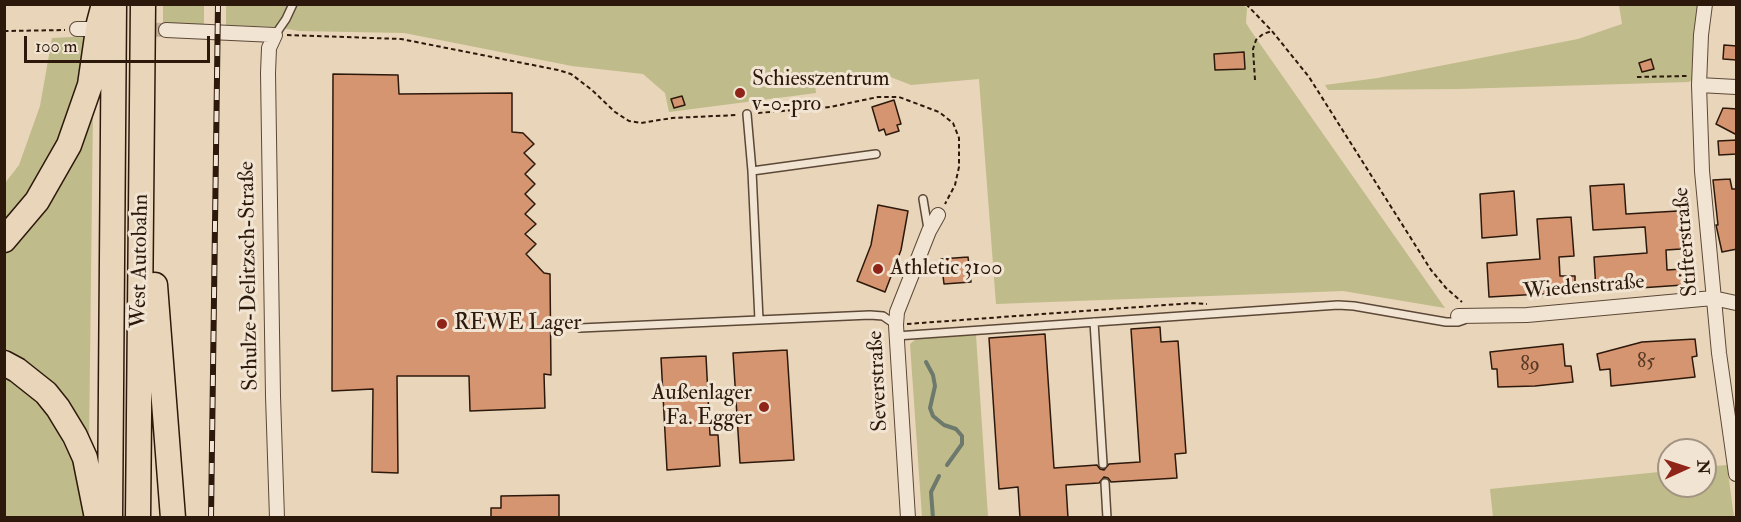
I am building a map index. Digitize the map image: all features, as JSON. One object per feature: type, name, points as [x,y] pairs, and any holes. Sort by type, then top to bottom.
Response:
[{"type":"highway","points":[[4,240],[37,201],[69,146],[90,85],[104,4]]},
{"type":"highway","name":"West Autobahn","points":[[110,518],[114,4]]},
{"type":"highway","name":"West Autobahn","points":[[138,518],[143,4]]},
{"type":"highway","points":[[142,182],[154,265],[173,518]]},
{"type":"highway","points":[[4,363],[17,370],[46,393],[70,426],[85,458],[97,518]]},
{"type":"street","name":"Stifterstraße","points":[[1706,4],[1701,35],[1699,80],[1702,171],[1719,353],[1737,474]]},
{"type":"street","points":[[166,30],[275,34]]},
{"type":"street","name":"Schulze-Delitzsch-Straße","points":[[275,34],[269,48],[268,74],[277,518]]},
{"type":"street","points":[[1699,80],[1737,87]]},
{"type":"street","name":"Severstraße","points":[[908,518],[896,331],[897,312],[929,231],[938,215]]},
{"type":"street","name":"Wiedenstraße","points":[[1471,316],[1527,315],[1713,298],[1737,303]]},
{"type":"lane","points":[[275,34],[293,4]]},
{"type":"lane","points":[[747,114],[759,320]]},
{"type":"lane","points":[[752,171],[876,154]]},
{"type":"lane","points":[[923,199],[929,231]]},
{"type":"lane","points":[[580,328],[870,315],[883,316],[896,331],[1094,322],[1338,305],[1446,322],[1458,322],[1471,316]]},
{"type":"lane","points":[[1094,322],[1103,464]]},
{"type":"lane","points":[[1105,483],[1107,518]]},
{"type":"path","points":[[1246,4],[1272,31],[1309,77],[1431,270],[1471,316]]},
{"type":"path","points":[[4,31],[83,29]]},
{"type":"path","points":[[1255,80],[1253,49],[1256,40],[1272,31]]},
{"type":"path","points":[[275,34],[401,39],[558,70],[571,74],[615,112],[629,121],[641,123],[672,118],[830,107],[878,97],[899,97],[939,112],[953,123],[959,138],[959,167],[955,185],[938,215]]},
{"type":"path","points":[[1637,77],[1699,80]]},
{"type":"shaded area","points":[[202,4],[204,6],[204,25],[163,25],[163,5]]},
{"type":"shaded area","points":[[228,4],[1243,5],[1247,8],[1246,23],[1251,31],[1445,308],[1343,291],[996,304],[979,79],[911,85],[888,76],[830,82],[814,74],[816,93],[669,112],[665,93],[643,74],[572,66],[404,33],[299,31],[277,27],[226,25]]},
{"type":"shaded area","points":[[1619,5],[1701,5],[1695,78],[1689,82],[1458,89],[1328,90],[1325,85],[1378,78],[1578,39],[1622,24]]},
{"type":"shaded area","points":[[92,36],[64,141],[5,230],[5,183],[19,165],[40,106],[52,38]]},
{"type":"shaded area","points":[[93,108],[89,444],[5,356],[4,248]]},
{"type":"shaded area","points":[[976,335],[988,517],[922,517],[910,344],[916,339]]},
{"type":"shaded area","points":[[4,377],[29,390],[53,422],[73,463],[85,517],[5,517]]},
{"type":"shaded area","points":[[1727,465],[1734,517],[1493,517],[1490,489],[1657,472],[1657,498],[1717,498],[1717,466]]},
{"type":"building","points":[[1724,45],[1737,46],[1737,60],[1723,59]]},
{"type":"building","points":[[1244,52],[1245,69],[1215,70],[1214,54]]},
{"type":"building","points":[[1651,59],[1654,69],[1642,72],[1639,63]]},
{"type":"building","name":"REWE Lager","points":[[333,74],[398,75],[399,94],[512,93],[512,132],[523,133],[534,144],[524,153],[535,164],[525,174],[535,184],[525,194],[535,204],[525,214],[536,224],[525,234],[536,244],[526,254],[544,273],[550,274],[551,375],[544,374],[545,408],[470,411],[469,376],[397,376],[398,473],[372,472],[373,389],[332,391]]},
{"type":"building","points":[[682,96],[685,105],[674,108],[671,99]]},
{"type":"building","points":[[894,100],[901,124],[897,125],[899,131],[886,135],[884,129],[879,131],[872,107]]},
{"type":"building","points":[[1723,108],[1737,109],[1737,135],[1716,124]]},
{"type":"building","points":[[1737,140],[1737,154],[1719,155],[1718,141]]},
{"type":"building","points":[[1730,179],[1732,189],[1737,189],[1737,249],[1722,252],[1716,225],[1718,225],[1713,180]]},
{"type":"building","points":[[1624,184],[1626,214],[1678,211],[1681,249],[1666,250],[1667,270],[1682,269],[1683,285],[1596,291],[1594,257],[1647,253],[1645,227],[1593,230],[1590,186]]},
{"type":"building","points":[[1514,191],[1517,235],[1482,238],[1480,194]]},
{"type":"building","points":[[878,205],[908,211],[901,250],[885,292],[857,281],[871,245]]},
{"type":"building","points":[[1571,217],[1574,256],[1559,257],[1560,276],[1575,276],[1575,292],[1489,297],[1487,263],[1540,259],[1537,219]]},
{"type":"building","points":[[968,257],[971,282],[944,284],[941,259]]},
{"type":"building","points":[[1160,327],[1161,342],[1178,341],[1186,453],[1175,454],[1177,478],[1111,482],[1104,477],[1099,483],[1066,485],[1068,518],[1020,518],[1018,487],[999,489],[989,338],[1045,334],[1054,468],[1097,465],[1104,470],[1109,464],[1140,462],[1131,329]]},
{"type":"building","points":[[1695,339],[1697,356],[1692,357],[1695,377],[1611,386],[1610,369],[1600,370],[1597,354],[1642,342]]},
{"type":"building","points":[[1563,344],[1565,366],[1571,366],[1573,382],[1498,387],[1497,369],[1492,369],[1490,352]]},
{"type":"building","name":"Außenlager Fa. Egger","points":[[787,350],[794,460],[740,463],[733,353]]},
{"type":"building","points":[[706,356],[710,435],[718,435],[720,466],[667,470],[661,358]]},
{"type":"building","points":[[559,495],[559,518],[491,518],[491,508],[501,508],[501,496]]},
{"type":"waterway","points":[[926,362],[933,375],[935,386],[930,408],[933,416],[944,425],[956,429],[962,436],[962,444],[947,465]]},
{"type":"waterway","points":[[933,518],[931,492],[939,476]]},
{"type":"tunnel","points":[[110,29],[166,30]]},
{"type":"railway","points":[[211,518],[218,4]]},
{"type":"place","name":"Schiesszentrum v-0-pro","points":[[740,93]]},
{"type":"place","name":"Athletic 3100","points":[[878,269]]},
{"type":"place","name":"REWE Lager","points":[[442,324]]},
{"type":"place","name":"Außenlager Fa. Egger","points":[[764,407]]}]
